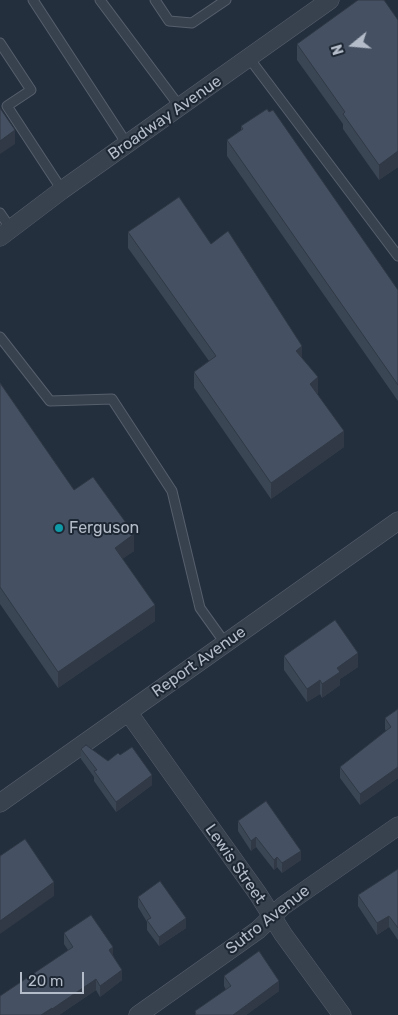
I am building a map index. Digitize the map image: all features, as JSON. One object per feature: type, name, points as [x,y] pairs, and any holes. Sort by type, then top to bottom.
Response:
[{"type":"street","name":"Broadway Avenue","points":[[6,233],[62,190],[330,0]]},
{"type":"street","name":"Report Avenue","points":[[0,803],[398,521]]},
{"type":"street","name":"Lewis Street","points":[[128,712],[342,1015]]},
{"type":"street","name":"Sutro Avenue","points":[[138,1015],[258,930],[283,906],[398,826]]},
{"type":"lane","points":[[33,0],[127,144]]},
{"type":"lane","points":[[100,0],[180,107]]},
{"type":"lane","points":[[155,0],[168,21],[192,23],[226,0]]},
{"type":"lane","points":[[0,43],[30,90],[7,106],[62,190]]},
{"type":"lane","points":[[248,58],[398,256]]},
{"type":"lane","points":[[0,213],[6,233]]},
{"type":"lane","points":[[0,336],[50,401],[112,399],[172,491],[200,608],[226,643]]},
{"type":"building","points":[[358,0],[384,0],[398,20],[398,151],[379,165],[343,114],[345,112],[297,44]]},
{"type":"building","points":[[0,108],[15,130],[0,141]]},
{"type":"building","points":[[267,109],[269,112],[273,110],[398,290],[398,385],[227,140],[243,129],[241,126]]},
{"type":"building","points":[[179,197],[211,244],[228,231],[302,346],[296,351],[318,377],[310,384],[344,431],[271,483],[194,372],[216,356],[128,232]]},
{"type":"building","name":"Ferguson","points":[[0,383],[74,490],[93,477],[134,534],[115,548],[155,605],[58,672],[0,587]]},
{"type":"building","points":[[335,620],[358,653],[337,668],[340,672],[322,684],[320,680],[307,689],[284,656]]},
{"type":"building","points":[[398,709],[398,767],[360,794],[340,767],[391,727],[385,718]]},
{"type":"building","points":[[86,745],[108,761],[118,753],[120,755],[132,747],[152,775],[116,802],[94,771],[97,770],[81,749]]},
{"type":"building","points":[[266,801],[301,851],[282,863],[277,857],[274,860],[256,837],[251,841],[238,821]]},
{"type":"building","points":[[25,839],[54,882],[0,921],[0,856]]},
{"type":"building","points":[[398,869],[398,928],[389,916],[377,923],[358,895]]},
{"type":"building","points":[[160,881],[186,918],[159,937],[147,920],[151,918],[138,897]]},
{"type":"building","points":[[91,915],[113,947],[109,950],[122,970],[100,986],[96,979],[41,1015],[0,1015],[0,996],[73,947],[64,933]]},
{"type":"building","points":[[259,951],[279,981],[233,1015],[195,1015],[195,1011],[231,986],[224,976]]},
{"type":"place","name":"Ferguson","points":[[59,528]]}]
